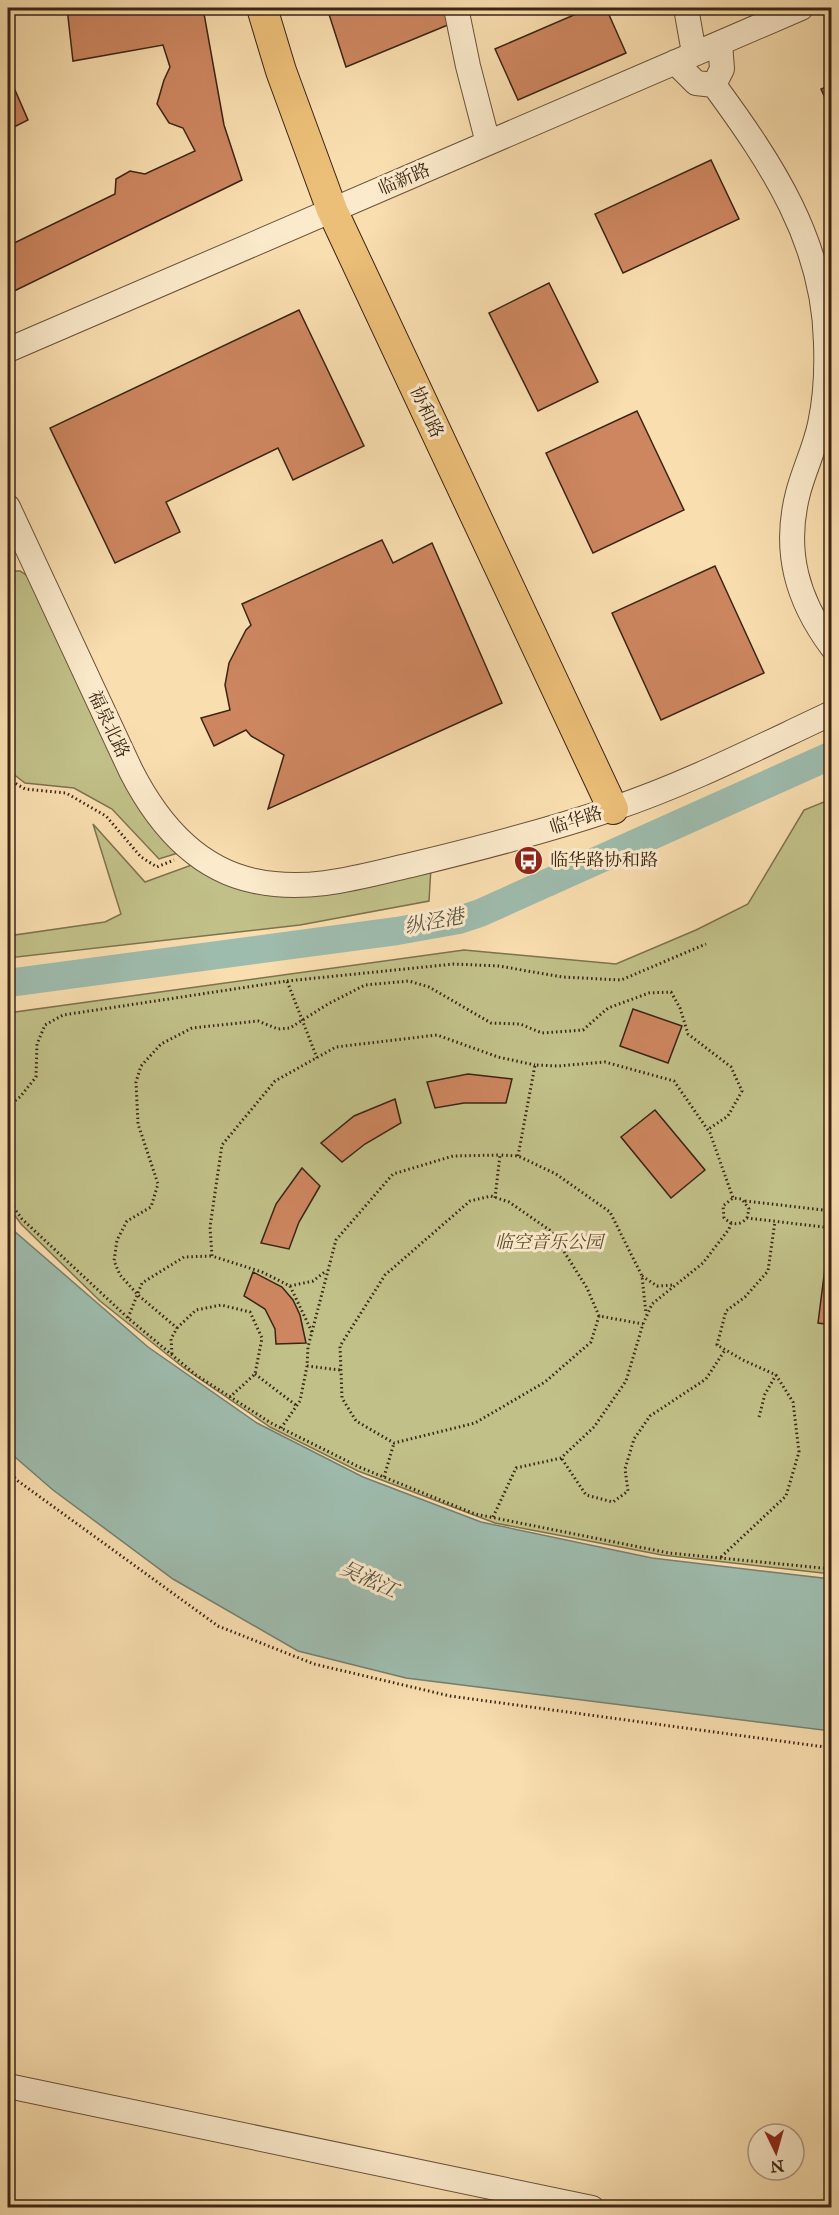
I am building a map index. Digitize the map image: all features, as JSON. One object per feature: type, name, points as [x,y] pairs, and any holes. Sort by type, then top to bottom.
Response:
[{"type":"main road","name":"协和路","points":[[262,8],[281,71],[332,210],[613,809]]},
{"type":"street","points":[[456,8],[468,66],[488,142]]},
{"type":"street","points":[[686,8],[685,58],[696,83],[714,85],[757,144],[796,215],[814,262],[823,302],[826,387],[820,425],[798,494],[791,530],[791,555],[797,581],[816,627],[831,647]]},
{"type":"street","name":"临新路","points":[[8,350],[801,8]]},
{"type":"street","points":[[714,85],[722,69],[720,43]]},
{"type":"street","name":"福泉北路","points":[[8,507],[141,790],[161,821],[194,852],[227,872],[271,884]]},
{"type":"street","name":"临华路","points":[[271,884],[308,886],[352,879],[485,847],[613,809],[714,768],[831,713]]},
{"type":"street","points":[[8,2086],[592,2208]]},
{"type":"path","points":[[8,779],[25,789],[66,792],[106,816],[141,857],[157,867],[194,852]]},
{"type":"path","points":[[8,1106],[20,1097],[36,1077],[37,1044],[45,1024],[63,1016],[287,981],[454,963],[499,966],[562,977],[621,980],[706,944]]},
{"type":"path","points":[[287,981],[317,1058]]},
{"type":"path","points":[[177,1328],[138,1295],[120,1275],[114,1261],[117,1240],[127,1221],[151,1207],[158,1184],[138,1124],[136,1082],[141,1066],[161,1044],[192,1028],[258,1021],[278,1029],[290,1028],[328,1004],[365,985],[409,981],[429,987],[491,1023],[520,1024],[542,1033],[583,1030],[608,1008],[649,993],[670,992],[680,1008],[688,1034],[731,1066],[742,1091],[728,1116],[708,1130]]},
{"type":"path","points":[[212,1256],[210,1227],[222,1145],[275,1081],[336,1047],[437,1035],[498,1057],[535,1065],[558,1066],[605,1062],[674,1081],[708,1130],[733,1198]]},
{"type":"path","points":[[518,1156],[535,1065]]},
{"type":"path","points":[[495,1198],[500,1155]]},
{"type":"path","points":[[280,1428],[300,1401],[308,1347],[336,1240],[393,1174],[453,1156],[500,1155],[518,1156],[556,1174],[609,1212],[642,1276],[646,1316]]},
{"type":"path","points":[[491,1196],[509,1202],[551,1231],[587,1288],[599,1316],[591,1342],[545,1382],[476,1424],[394,1443],[356,1421],[342,1398],[340,1346],[385,1275],[470,1201],[491,1196]]},
{"type":"path","points":[[831,1211],[733,1198],[726,1202],[722,1210],[724,1218],[731,1223],[740,1223],[747,1218],[831,1228]]},
{"type":"path","points":[[8,1200],[22,1219],[128,1318],[196,1375],[280,1428],[359,1467],[475,1514],[669,1553],[831,1569]]},
{"type":"path","points":[[745,1201],[749,1209],[747,1218]]},
{"type":"path","points":[[721,1557],[786,1496],[799,1452],[793,1402],[776,1375],[717,1345],[726,1311],[745,1297],[768,1271],[775,1221]]},
{"type":"path","points":[[493,1517],[516,1468],[561,1458],[594,1427],[626,1382],[643,1324],[652,1304],[704,1263],[731,1223]]},
{"type":"path","points":[[128,1318],[142,1283],[184,1257],[212,1256],[262,1272],[290,1286],[312,1332]]},
{"type":"path","points":[[290,1286],[313,1281],[328,1270]]},
{"type":"path","points":[[642,1276],[657,1286],[676,1285]]},
{"type":"path","points":[[171,1354],[171,1339],[177,1328],[196,1310],[221,1305],[250,1312],[262,1338],[255,1374],[230,1396]]},
{"type":"path","points":[[599,1316],[643,1324]]},
{"type":"path","points":[[561,1458],[586,1495],[613,1502],[628,1491],[625,1469],[634,1439],[650,1416],[706,1379],[725,1350]]},
{"type":"path","points":[[307,1366],[340,1370]]},
{"type":"path","points":[[255,1374],[297,1406]]},
{"type":"path","points":[[759,1417],[765,1394],[776,1375]]},
{"type":"path","points":[[384,1477],[394,1443]]},
{"type":"path","points":[[8,1471],[18,1481],[218,1626],[314,1664],[450,1696],[831,1748]]},
{"type":"green space","points":[[20,571],[29,577],[181,852],[159,859],[112,809],[74,788],[25,783],[8,770],[10,669],[8,665],[8,572]]},
{"type":"green space","name":"临空音乐公园","points":[[831,799],[831,1574],[662,1555],[495,1523],[358,1471],[270,1427],[184,1368],[100,1301],[21,1224],[8,1206],[8,1013],[464,950],[616,964],[696,930],[748,904],[804,810]]},
{"type":"green space","points":[[93,824],[145,882],[197,863],[241,887],[431,867],[429,901],[300,925],[8,958],[8,936],[105,922],[121,914]]},
{"type":"water","name":"吴淞江","points":[[8,1223],[13,1230],[148,1347],[257,1423],[363,1477],[481,1522],[652,1558],[831,1579],[831,1731],[406,1678],[298,1651],[173,1579],[53,1490],[8,1451]]},
{"type":"building","points":[[67,8],[203,8],[224,125],[242,180],[8,294],[8,246],[115,194],[116,179],[130,171],[145,174],[195,151],[183,128],[169,123],[157,104],[170,67],[163,45],[73,61]]},
{"type":"building","points":[[327,8],[449,8],[455,22],[346,67]]},
{"type":"building","points":[[590,8],[606,8],[626,53],[518,100],[495,49]]},
{"type":"building","points":[[8,74],[28,120],[8,130]]},
{"type":"building","points":[[832,84],[832,113],[821,89]]},
{"type":"building","points":[[711,160],[739,219],[623,273],[595,214]]},
{"type":"building","points":[[549,283],[598,382],[538,411],[489,313]]},
{"type":"building","points":[[299,310],[364,446],[293,480],[278,448],[166,502],[180,532],[115,563],[50,428]]},
{"type":"building","points":[[637,411],[684,510],[593,553],[546,453]]},
{"type":"building","points":[[382,540],[393,563],[432,543],[502,703],[268,809],[284,755],[251,736],[246,730],[214,746],[201,718],[230,710],[225,685],[229,663],[246,630],[251,625],[242,604]]},
{"type":"building","points":[[715,566],[764,673],[661,720],[612,613]]},
{"type":"building","points":[[633,1009],[682,1026],[668,1063],[620,1046]]},
{"type":"building","points":[[468,1074],[512,1079],[506,1103],[464,1103],[435,1108],[427,1082]]},
{"type":"building","points":[[395,1099],[401,1123],[365,1144],[342,1162],[321,1143],[354,1116]]},
{"type":"building","points":[[655,1110],[705,1170],[671,1198],[621,1137]]},
{"type":"building","points":[[302,1168],[320,1186],[299,1222],[289,1249],[261,1243],[276,1204]]},
{"type":"building","points":[[826,1260],[832,1261],[832,1325],[818,1323]]},
{"type":"building","points":[[253,1272],[282,1287],[293,1300],[300,1315],[306,1343],[276,1344],[275,1329],[265,1309],[244,1296]]},
{"type":"waterway","name":"纵泾港","points":[[8,983],[397,931],[459,920],[480,913],[832,755]]},
{"type":"place","name":"临华路协和路","points":[[529,860]]}]
